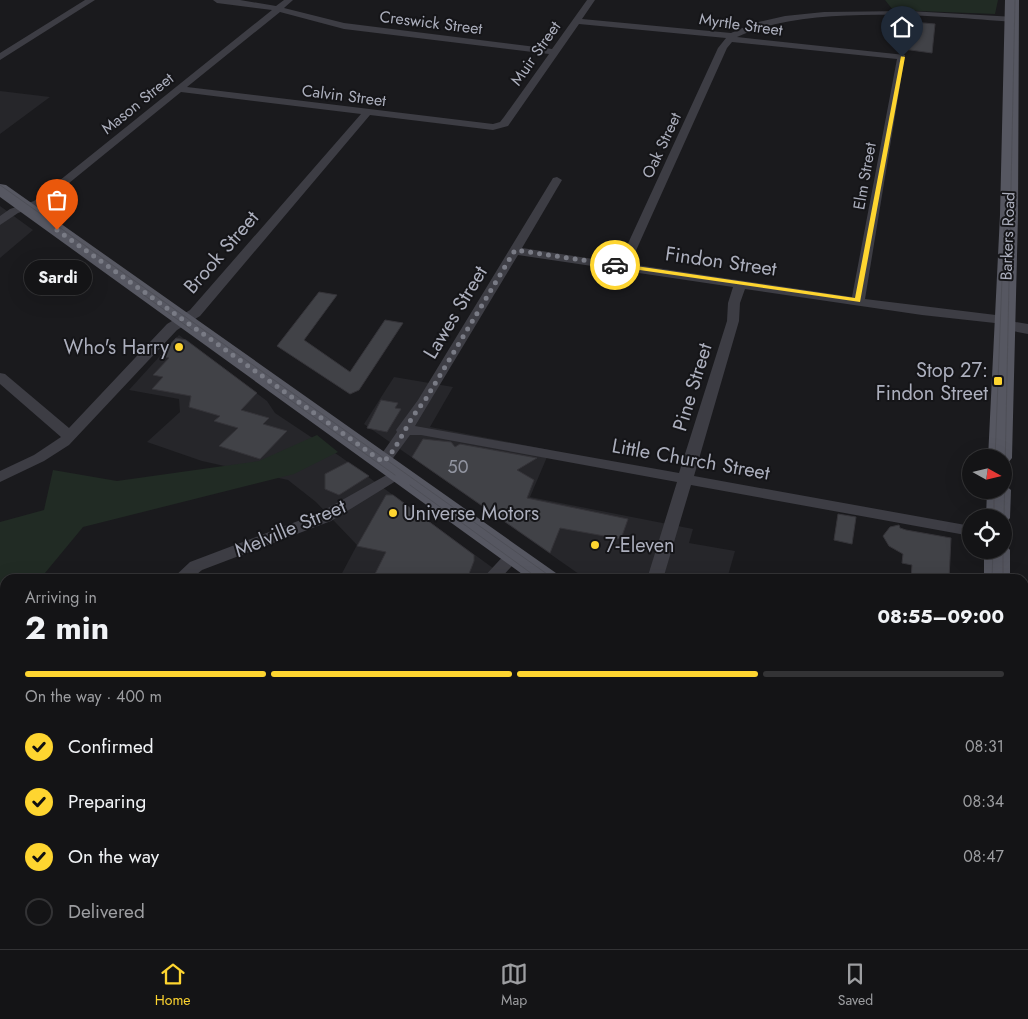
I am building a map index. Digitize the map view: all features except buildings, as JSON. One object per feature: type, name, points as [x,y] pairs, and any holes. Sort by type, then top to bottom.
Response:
[{"type":"main road","name":"Barkers Road","points":[[1000,449],[1009,215],[1012,11]]},
{"type":"main road","points":[[0,189],[539,574]]},
{"type":"main road","points":[[997,559],[997,574]]},
{"type":"street","points":[[0,57],[90,0]]},
{"type":"street","name":"Creswick Street","points":[[217,0],[278,9],[344,26],[554,52]]},
{"type":"street","name":"Mason Street","points":[[0,222],[14,211],[41,201],[289,0]]},
{"type":"street","name":"Muir Street","points":[[504,124],[591,0]]},
{"type":"street","points":[[731,37],[740,30],[761,23],[811,17],[1012,11]]},
{"type":"street","name":"Myrtle Street","points":[[576,21],[902,57]]},
{"type":"street","name":"Oak Street","points":[[623,266],[723,48],[731,37]]},
{"type":"street","name":"Elm Street","points":[[858,301],[902,57]]},
{"type":"street","name":"Calvin Street","points":[[179,89],[483,128],[504,124]]},
{"type":"street","name":"Brook Street","points":[[0,477],[39,458],[70,437],[172,326],[195,313],[367,113]]},
{"type":"street","name":"Lawes Street","points":[[391,467],[394,450],[404,430],[424,402],[557,180]]},
{"type":"street","name":"Findon Street","points":[[515,250],[922,310],[957,319],[1004,322]]},
{"type":"street","name":"Pine Street","points":[[656,574],[734,321],[744,305],[745,284]]},
{"type":"street","points":[[1004,322],[1028,324]]},
{"type":"street","points":[[1004,322],[1028,329]]},
{"type":"street","points":[[0,377],[70,437]]},
{"type":"street","name":"Little Church Street","points":[[404,430],[421,431],[962,529]]},
{"type":"street","name":"Melville Street","points":[[186,574],[196,566],[325,517],[391,467]]},
{"type":"street","points":[[495,574],[514,555]]},
{"type":"shaded area","points":[[885,0],[998,0],[995,14],[893,10]]},
{"type":"shaded area","points":[[0,91],[50,97],[0,134]]},
{"type":"shaded area","points":[[0,206],[33,230],[0,258]]},
{"type":"shaded area","points":[[179,335],[267,401],[275,413],[341,457],[501,574],[342,574],[357,545],[316,502],[288,480],[202,461],[147,442],[180,412],[179,399],[129,390]]},
{"type":"shaded area","points":[[394,377],[453,387],[430,427],[550,450],[530,497],[693,529],[689,543],[735,551],[728,574],[579,574],[364,424]]},
{"type":"shaded area","points":[[317,435],[338,452],[294,474],[83,527],[44,574],[0,574],[0,522],[44,510],[53,470],[117,481],[259,461]]},
{"type":"tram line","points":[[1004,509],[1015,0]]},
{"type":"tram line","points":[[0,185],[547,574]]},
{"type":"tram line","points":[[995,449],[1004,228]]},
{"type":"tram line","points":[[141,293],[192,330]]},
{"type":"tram line","points":[[269,385],[395,475]]},
{"type":"tram line","points":[[410,485],[532,574]]},
{"type":"tram line","points":[[994,499],[994,509]]},
{"type":"tram line","points":[[992,574],[993,559]]},
{"type":"tram line","points":[[1003,559],[1003,574]]},
{"type":"way so far","points":[[57,230],[383,462],[398,443],[414,413],[424,402],[515,250],[615,265]]},
{"type":"place","name":"Sardi","points":[[57,230]]},
{"type":"place","name":"Who's Harry","points":[[179,347]]},
{"type":"place","name":"Stop 27: Findon Street","points":[[998,381]]},
{"type":"place","name":"Universe Motors","points":[[393,513]]},
{"type":"place","name":"7-Eleven","points":[[595,545]]},
{"type":"route","points":[[615,265],[858,301],[902,57]]}]
